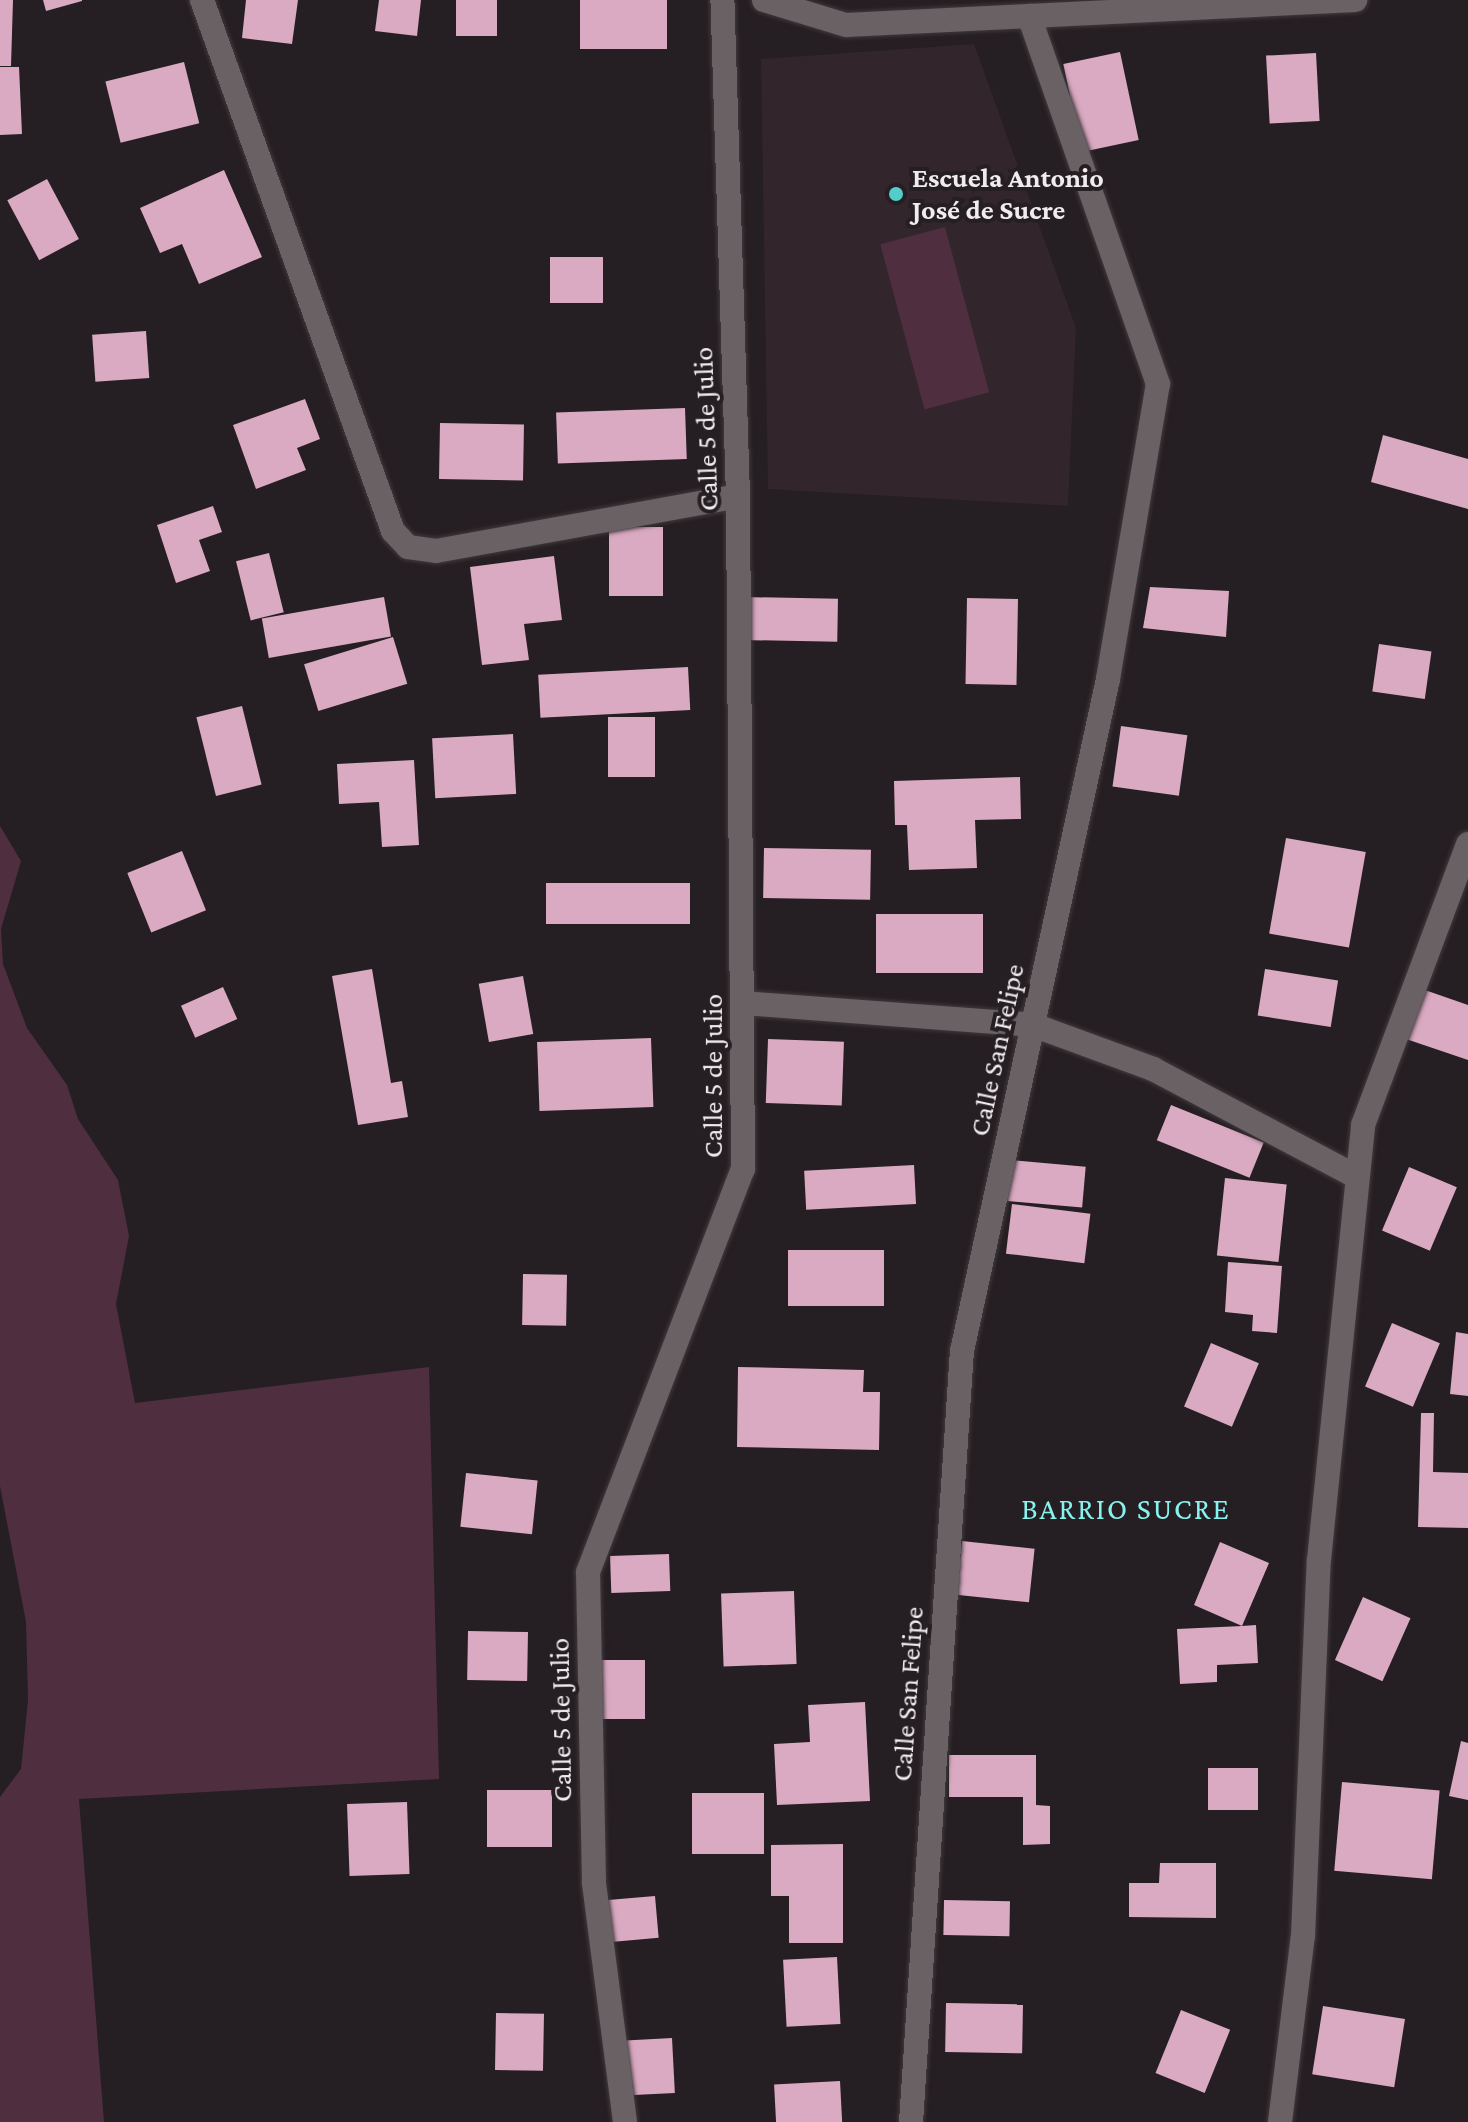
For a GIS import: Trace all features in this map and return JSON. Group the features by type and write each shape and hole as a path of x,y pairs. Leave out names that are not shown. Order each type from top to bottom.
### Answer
{"street":[{"path":"202,0 393,531 408,547 436,551 738,496"},
{"name":"Calle 5 de Julio","path":"625,2122 594,1883 588,1572 743,1169 738,496 722,0"},
{"path":"764,0 846,25 1355,0"},
{"name":"Calle San Felipe","path":"911,2122 962,1351 1108,679 1158,384 1029,16"},
{"path":"1280,2122 1303,1936 1319,1560 1363,1125 1468,844"},
{"path":"743,1003 1033,1025 1153,1069 1357,1177"}],"shaded area":[{"name":"Escuela Antonio José de Sucre","path":"974,44 1076,328 1068,506 768,489 761,59"},
{"path":"945,227 989,392 925,410 880,244"},
{"path":"0,826 21,861 1,929 3,964 27,1028 67,1085 78,1119 118,1180 129,1236 116,1304 135,1403 429,1367 439,1779 79,1799 104,2122 0,2122 0,1797 21,1769 28,1700 26,1622 0,1486"}],"building":[{"path":"0,0 13,0 11,66 0,66"},
{"path":"43,0 82,0 82,1 46,11"},
{"path":"246,0 298,0 292,44 242,38"},
{"path":"379,0 421,0 417,36 375,31"},
{"path":"456,0 497,0 497,36 456,36"},
{"path":"580,0 667,0 667,49 580,49"},
{"path":"1120,52 1139,140 1082,152 1063,64"},
{"path":"1316,53 1320,121 1270,124 1266,56"},
{"path":"184,62 199,123 121,143 105,82"},
{"path":"0,67 19,67 22,134 0,135"},
{"path":"224,170 262,257 199,284 182,244 160,253 140,208"},
{"path":"47,179 79,239 39,260 7,200"},
{"path":"550,257 603,257 603,303 550,303"},
{"path":"146,331 149,378 95,382 92,335"},
{"path":"305,399 320,439 297,448 306,470 256,489 233,425"},
{"path":"685,408 687,459 558,463 556,413"},
{"path":"440,423 524,424 523,480 439,479"},
{"path":"1383,435 1468,459 1468,509 1371,482"},
{"path":"213,506 222,532 199,540 210,571 176,583 157,525"},
{"path":"609,527 663,527 663,596 609,596"},
{"path":"269,553 284,612 251,620 236,561"},
{"path":"554,556 562,620 524,624 529,660 482,665 470,567"},
{"path":"1150,587 1229,591 1226,637 1143,628"},
{"path":"384,597 391,636 269,658 262,619"},
{"path":"742,597 838,599 837,642 741,640"},
{"path":"967,598 1018,599 1016,685 965,684"},
{"path":"393,637 407,684 318,711 304,664"},
{"path":"1379,644 1431,651 1425,699 1372,692"},
{"path":"688,667 690,710 540,718 538,675"},
{"path":"242,706 262,785 216,796 196,717"},
{"path":"608,717 655,717 655,777 608,777"},
{"path":"1121,726 1187,735 1179,796 1113,786"},
{"path":"513,734 516,794 435,798 432,738"},
{"path":"414,760 419,845 382,847 379,802 339,804 337,764"},
{"path":"1020,777 1021,819 975,820 977,868 909,870 907,825 895,825 894,781"},
{"path":"1286,838 1366,852 1349,948 1269,934"},
{"path":"764,848 871,850 870,900 763,898"},
{"path":"182,851 206,910 151,932 127,873"},
{"path":"546,883 690,883 690,924 546,924"},
{"path":"876,914 983,914 983,973 876,973"},
{"path":"372,969 391,1083 402,1081 408,1117 358,1125 332,976"},
{"path":"1265,969 1338,981 1331,1027 1258,1015"},
{"path":"523,976 533,1034 489,1042 479,984"},
{"path":"223,987 237,1019 195,1038 181,1006"},
{"path":"1422,989 1468,1005 1468,1060 1406,1039"},
{"path":"651,1038 653,1107 539,1111 537,1042"},
{"path":"768,1039 844,1042 842,1106 766,1103"},
{"path":"1171,1105 1264,1142 1249,1178 1157,1140"},
{"path":"1009,1160 1086,1167 1082,1208 1005,1201"},
{"path":"914,1165 916,1204 806,1210 804,1171"},
{"path":"1409,1167 1457,1187 1430,1251 1382,1231"},
{"path":"1225,1178 1287,1184 1279,1262 1217,1256"},
{"path":"1012,1204 1090,1214 1084,1263 1006,1254"},
{"path":"788,1250 884,1250 884,1306 788,1306"},
{"path":"1228,1262 1282,1266 1277,1333 1252,1331 1253,1315 1225,1312"},
{"path":"523,1274 567,1275 566,1326 522,1325"},
{"path":"1392,1323 1440,1343 1413,1407 1365,1387"},
{"path":"1456,1332 1468,1334 1468,1396 1450,1394"},
{"path":"1211,1343 1259,1363 1232,1427 1184,1407"},
{"path":"738,1367 864,1370 863,1392 880,1392 879,1450 737,1447"},
{"path":"1421,1413 1434,1413 1433,1472 1468,1473 1468,1528 1418,1527"},
{"path":"466,1473 538,1481 532,1534 460,1527"},
{"path":"962,1541 1035,1549 1029,1602 956,1595"},
{"path":"1220,1542 1269,1563 1242,1626 1194,1605"},
{"path":"669,1554 670,1591 611,1593 610,1556"},
{"path":"794,1591 797,1664 724,1667 721,1594"},
{"path":"1363,1597 1411,1618 1382,1681 1335,1660"},
{"path":"1256,1625 1258,1663 1217,1665 1217,1682 1180,1684 1177,1629"},
{"path":"468,1631 528,1632 527,1681 467,1680"},
{"path":"590,1660 645,1660 645,1719 590,1719"},
{"path":"865,1702 870,1801 777,1805 774,1744 810,1742 808,1705"},
{"path":"1461,1741 1468,1743 1468,1800 1449,1796"},
{"path":"949,1755 1036,1755 1036,1805 1050,1806 1050,1844 1023,1845 1023,1797 949,1797"},
{"path":"1208,1768 1258,1768 1258,1810 1208,1810"},
{"path":"1342,1782 1440,1791 1432,1879 1334,1871"},
{"path":"487,1790 552,1790 552,1847 487,1847"},
{"path":"692,1793 764,1793 764,1854 692,1854"},
{"path":"407,1802 410,1874 350,1876 347,1804"},
{"path":"843,1844 843,1943 789,1943 789,1896 771,1896 771,1845"},
{"path":"1160,1863 1216,1863 1216,1918 1129,1917 1129,1883 1159,1883"},
{"path":"655,1896 659,1938 606,1942 602,1901"},
{"path":"944,1900 1010,1901 1009,1936 943,1935"},
{"path":"837,1957 841,2024 787,2027 783,1960"},
{"path":"946,2003 1023,2004 1022,2053 945,2052"},
{"path":"1323,2006 1405,2019 1394,2087 1312,2074"},
{"path":"1181,2010 1230,2030 1205,2093 1156,2073"},
{"path":"496,2013 544,2014 543,2071 495,2070"},
{"path":"672,2038 675,2093 619,2096 616,2041"},
{"path":"840,2081 842,2122 776,2122 774,2084"}],"place":[{"name":"Escuela Antonio José de Sucre","path":"896,194"}],"district":[{"name":"BARRIO SUCRE","path":"1126,1509"}]}
